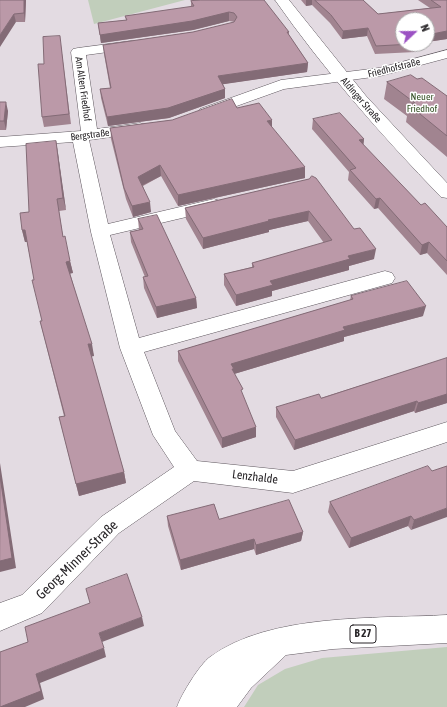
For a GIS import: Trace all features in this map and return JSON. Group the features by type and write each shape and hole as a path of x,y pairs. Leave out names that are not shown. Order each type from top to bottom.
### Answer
{"main road":[{"name":"Aldinger Straße","path":"282,0 341,77 408,154 447,192"},
{"name":"Am Alten Friedhof","path":"85,136 78,52 143,43"},
{"name":"Friedhofstraße","path":"341,77 380,72 447,54"},
{"path":"192,117 281,85 324,78 341,77"},
{"name":"Bergstraße","path":"0,142 85,136 157,126"},
{"path":"85,136 100,232 132,348 165,435 190,470"},
{"path":"100,232 232,201"},
{"path":"132,348 385,278"},
{"name":"Lenzhalde","path":"190,470 293,482 447,432"},
{"name":"Georg-Minner-Straße","path":"0,616 32,604 110,525 190,470"},
{"name":"B 27","path":"192,707 220,668 246,651 279,642 333,635 447,629"},
{"path":"218,707 240,677 279,642"}],"green space":[{"path":"88,0 185,0 94,24"},
{"path":"447,647 447,707 244,707 258,685 285,669 322,658"}],"building":[{"path":"0,0 24,0 24,13 14,14 0,35"},
{"path":"264,0 289,32 287,32 308,63 218,76 225,89 168,108 107,117 100,89 111,88 103,45 193,32 234,22 237,17 234,13 229,12 192,21 100,35 98,23 127,20 125,16 194,6 191,1"},
{"path":"315,0 363,0 378,14 395,12 395,45 376,46 368,28 343,31 331,15"},
{"path":"431,0 447,0 447,31 435,33 435,12 396,12 441,7"},
{"path":"60,36 69,114 42,117 38,64 44,64 43,37"},
{"path":"411,75 417,79 422,78 447,96 447,136 409,105 415,103 387,82"},
{"path":"232,99 237,108 259,103 272,120 267,121 305,167 178,195 160,165 138,177 150,202 132,206 124,188 110,128 172,120"},
{"path":"0,102 6,102 4,121 0,121"},
{"path":"340,113 364,139 359,140 421,205 425,203 447,227 447,261 429,242 422,245 380,198 376,199 350,170 356,168 313,119"},
{"path":"56,141 63,198 57,199 63,237 65,236 70,261 66,262 92,344 88,344 124,472 76,484 59,417 65,416 40,321 42,321 32,280 34,280 25,230 22,230 20,213 29,212 26,144"},
{"path":"312,176 316,178 354,229 360,228 376,249 348,256 350,259 270,281 273,285 236,295 224,274 254,267 252,263 332,240 309,211 268,220 269,221 203,238 185,208 309,179"},
{"path":"157,215 196,298 156,307 143,277 148,276 130,232 143,229 138,219"},
{"path":"407,281 426,306 343,327 345,330 231,364 234,369 232,369 243,389 241,390 256,427 222,438 178,351 353,299 351,296"},
{"path":"447,358 447,394 418,403 417,401 295,440 276,407 319,394 321,398"},
{"path":"428,466 432,471 447,466 447,508 414,520 411,516 351,538 330,502"},
{"path":"0,476 12,558 0,561"},
{"path":"289,500 303,532 256,545 254,539 180,560 167,516 214,504 219,519"},
{"path":"127,574 142,617 99,633 104,648 36,674 41,691 0,707 0,652 28,642 25,627 90,603 86,589"}],"park label":[{"name":"Neuer Friedhof","path":"422,102"}]}
